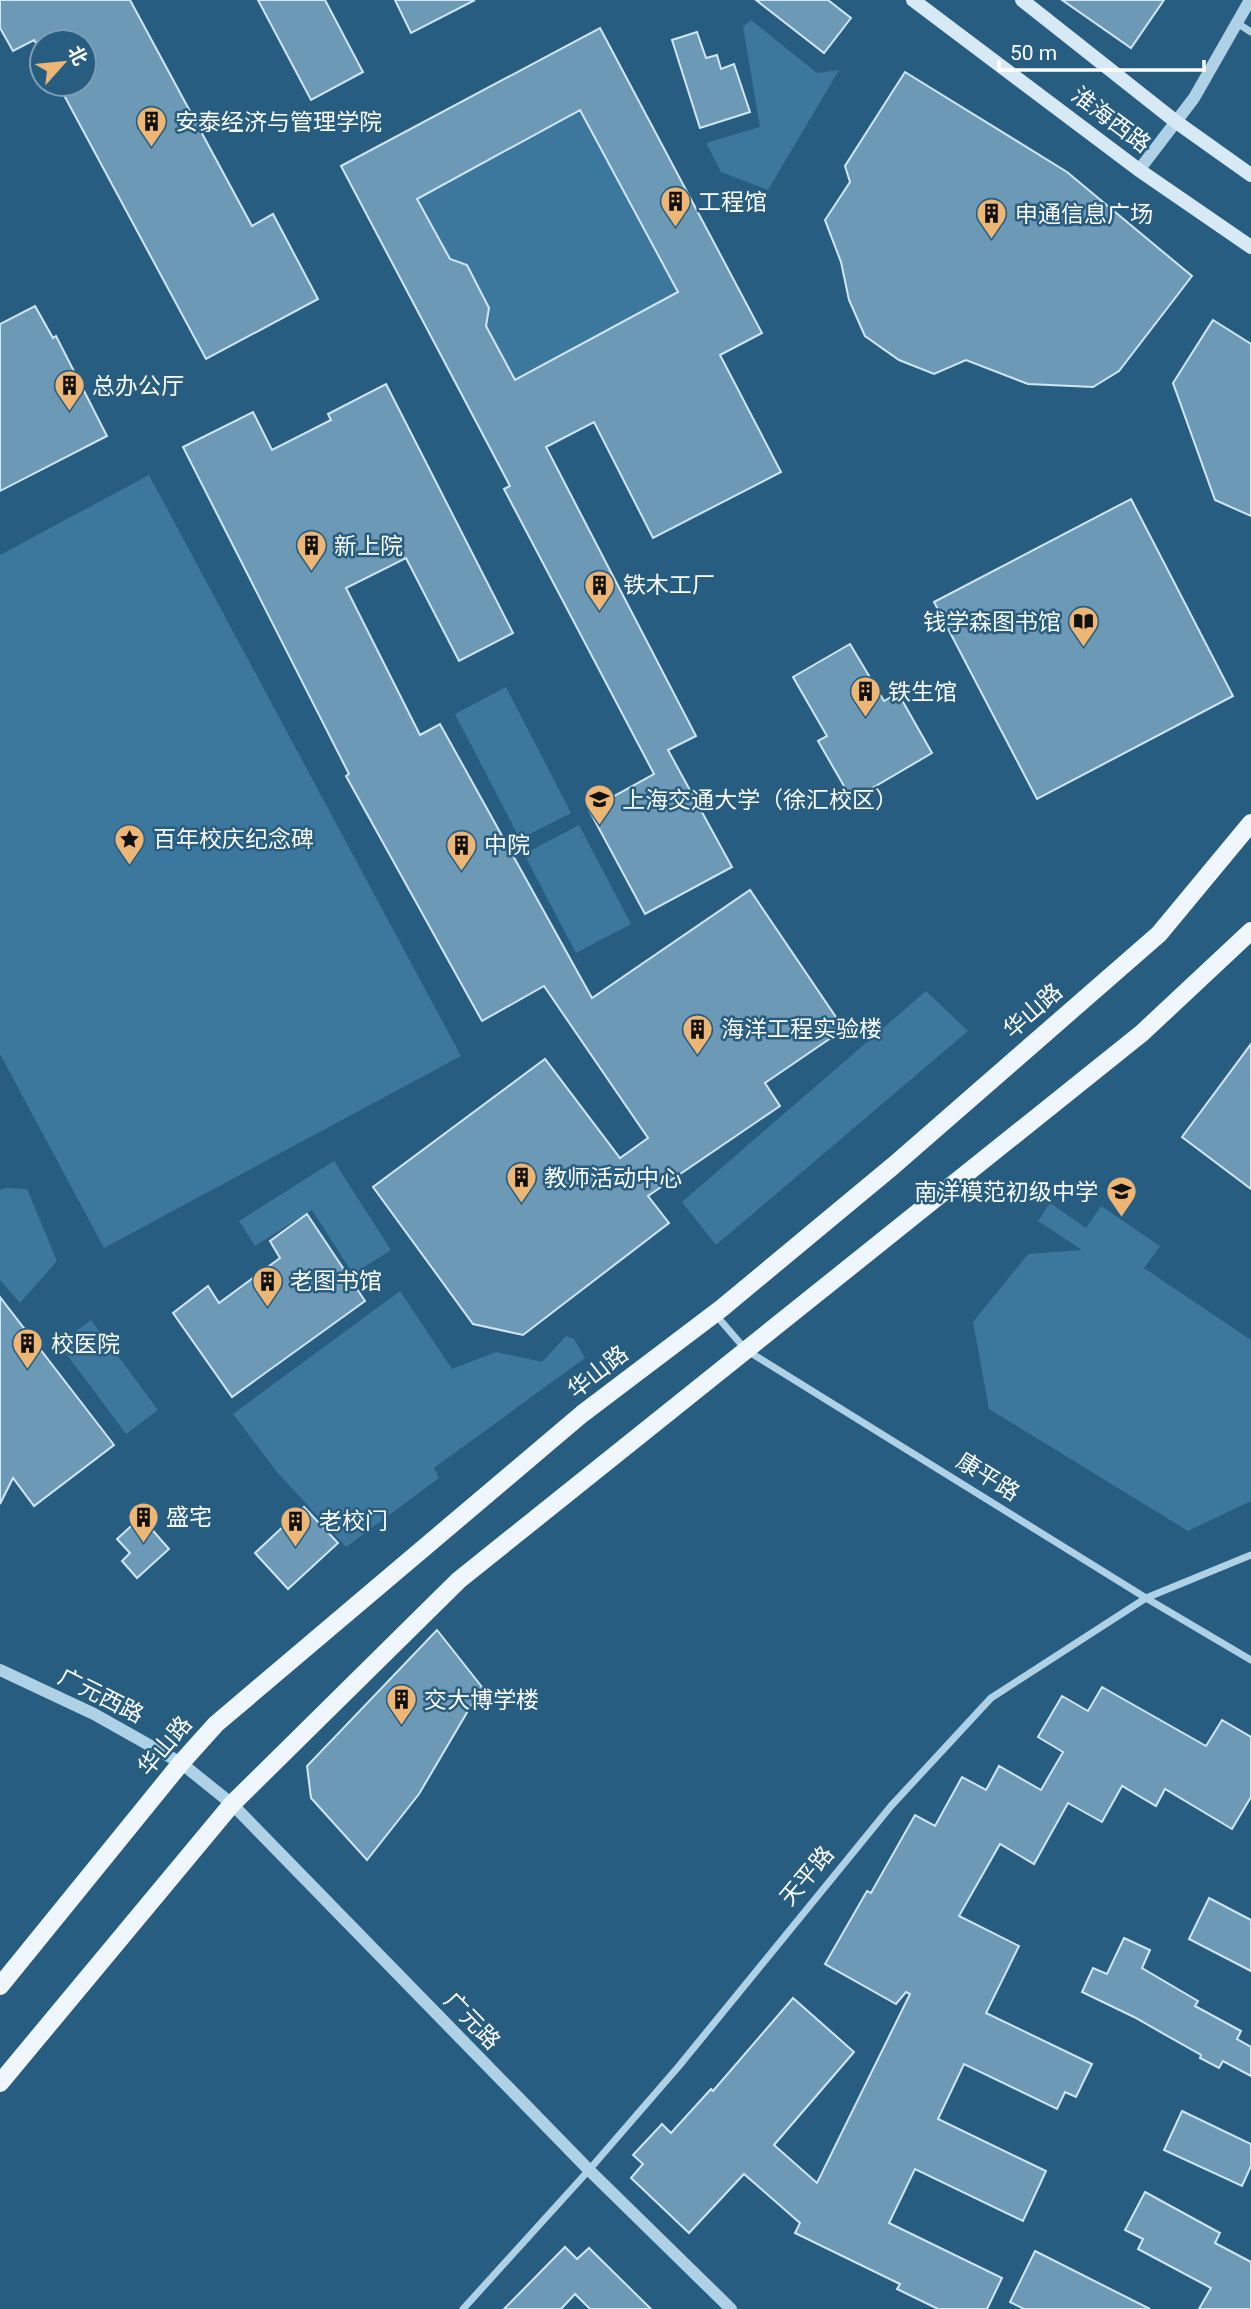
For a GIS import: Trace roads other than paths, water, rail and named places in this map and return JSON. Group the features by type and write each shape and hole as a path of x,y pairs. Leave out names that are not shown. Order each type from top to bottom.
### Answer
{"main road":[{"name":"淮海西路","path":"913,0 1139,170 1251,247"},
{"name":"淮海西路","path":"1022,0 1175,121 1251,175"},
{"name":"华山路","path":"0,1986 181,1763 216,1724 562,1432 714,1314 893,1166 1159,934 1251,823"},
{"path":"0,2083 232,1804 459,1580 1142,1033 1251,931"}],"street":[{"path":"1139,170 1194,98 1250,0"},
{"path":"1237,23 1251,32"},
{"name":"康平路","path":"714,1314 746,1350 1251,1660"},
{"name":"天平路","path":"463,2309 679,2066 891,1805 991,1698 1146,1598 1251,1555"},
{"name":"广元西路","path":"0,1670 94,1714 181,1763"},
{"name":"广元路","path":"181,1763 232,1804 589,2170 731,2309"}],"place":[{"name":"安泰经济与管理学院","path":"152,149"},
{"name":"工程馆","path":"675,229"},
{"name":"申通信息广场","path":"992,241"},
{"name":"总办公厅","path":"69,413"},
{"name":"新上院","path":"311,573"},
{"name":"铁木工厂","path":"600,612"},
{"name":"钱学森图书馆","path":"1084,649"},
{"name":"铁生馆","path":"865,719"},
{"name":"上海交通大学（徐汇校区）","path":"599,827"},
{"name":"百年校庆纪念碑","path":"130,866"},
{"name":"中院","path":"461,872"},
{"name":"海洋工程实验楼","path":"698,1056"},
{"name":"教师活动中心","path":"521,1205"},
{"name":"南洋模范初级中学","path":"1121,1219"},
{"name":"老图书馆","path":"267,1308"},
{"name":"校医院","path":"28,1371"},
{"name":"盛宅","path":"143,1544"},
{"name":"老校门","path":"296,1548"},
{"name":"交大博学楼","path":"401,1727"}]}
